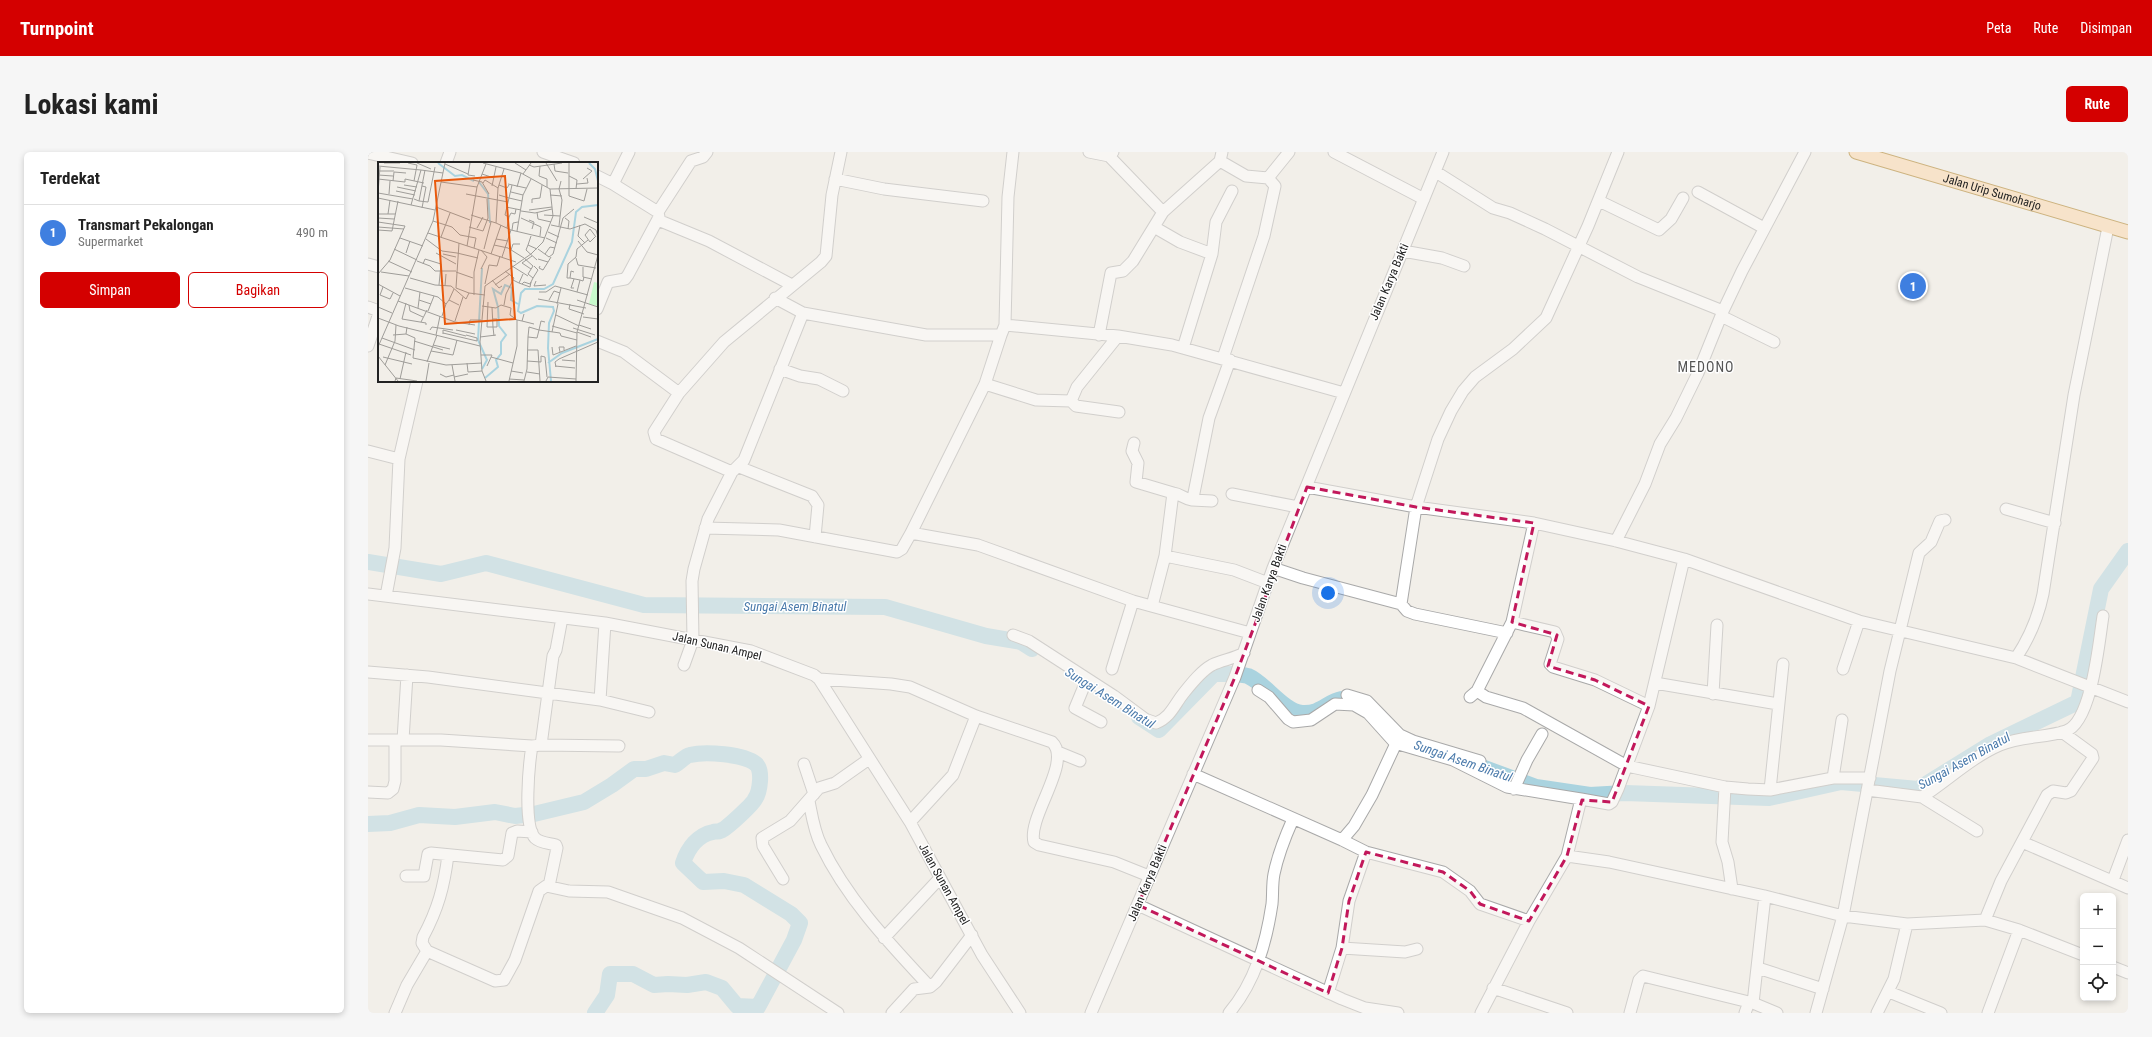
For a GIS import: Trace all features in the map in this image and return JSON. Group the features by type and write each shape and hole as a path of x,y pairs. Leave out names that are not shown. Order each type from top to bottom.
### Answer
{"main road":[{"name":"Jalan Urip Sumoharjo","path":"1856,152 2128,232"}],"street":[{"path":"446,162 450,152"},
{"path":"543,152 571,162"},
{"path":"613,184 629,152"},
{"path":"598,307 608,282 625,279 628,275 658,216 691,161 700,158 708,152"},
{"path":"815,537 818,505 812,496 656,439 654,432 679,393 724,342 821,262 826,256 835,179 841,152"},
{"path":"705,528 762,528 897,552 902,549 985,384 1003,330 1008,197 1013,152"},
{"path":"1089,152 1111,154 1163,212"},
{"path":"1268,178 1289,152"},
{"path":"1334,152 1424,199"},
{"name":"Jalan Karya Bakti","path":"1091,1013 1244,653 1268,583 1298,507 1443,152"},
{"path":"1401,604 1416,508 1438,439 1463,391 1475,377 1513,349 1546,318 1599,200 1618,152"},
{"path":"1616,541 1644,484 1660,444 1676,418 1698,373 1722,314 1764,228 1805,152"},
{"path":"368,153 408,162"},
{"path":"1099,335 1111,273 1123,271 1133,261 1163,212 1221,156 1246,176 1268,178 1275,186 1264,236 1209,418 1192,500"},
{"path":"1436,172 1486,204 1545,229 1578,248 1638,277 1722,314 1774,342"},
{"path":"598,176 613,184 658,216 792,285"},
{"path":"835,179 884,189 983,201"},
{"path":"1183,348 1212,254 1216,222 1232,191"},
{"path":"1698,192 1764,228"},
{"path":"1599,200 1659,230 1671,220 1683,198"},
{"path":"1154,227 1180,242 1212,254"},
{"path":"2016,658 2030,637 2039,612 2055,523 2074,395 2108,227"},
{"path":"1403,251 1442,258 1464,266"},
{"path":"368,264 378,267"},
{"path":"776,298 803,313 926,335 1003,330 1118,336 1183,348 1344,393"},
{"path":"368,307 378,312"},
{"path":"684,665 692,640 692,581 710,513 735,469 744,460 803,313"},
{"path":"368,346 378,315"},
{"path":"1071,401 1078,387 1118,336"},
{"path":"598,341 624,352 679,393"},
{"path":"780,369 800,376 820,379 843,391"},
{"path":"386,596 393,559 400,459 417,382"},
{"path":"985,384 1036,400 1071,401 1076,406 1119,412"},
{"path":"1134,443 1132,451 1138,464 1136,482 1180,494 1184,498 1192,500 1212,501"},
{"path":"368,451 400,459"},
{"path":"1307,487 1416,508 1534,524 1616,541 1684,559 1859,622 2016,658 2128,702"},
{"path":"1152,606 1165,556 1173,493"},
{"path":"1232,494 1298,507"},
{"path":"2006,509 2055,523"},
{"path":"1816,1013 1843,916 1899,631 1919,553 1931,542 1940,521 1945,520"},
{"path":"1534,524 1512,622 1474,694 1523,708 1627,766 1725,792 1770,790 1832,778 1868,783 1922,798 1977,831"},
{"path":"911,533 978,545 1133,602 1250,633"},
{"path":"1165,556 1234,570 1268,583"},
{"path":"1347,695 1365,705 1398,739 1453,760 1495,782 1581,800 1604,803 1612,802 1649,706 1684,559"},
{"path":"1274,568 1303,578 1401,604 1407,610 1415,614 1507,633"},
{"name":"Jalan Sunan Ampel","path":"368,594 605,623 751,651 806,670 819,679 910,822 982,954 1020,1013"},
{"path":"1112,669 1133,602"},
{"path":"1922,798 1989,750 2013,740 2062,732 2074,726 2080,720 2089,687 2103,616"},
{"path":"549,886 557,848 556,845 539,841 531,827 528,808 528,788 547,695 553,656 556,650 562,618"},
{"path":"1512,622 1556,632 1558,638 1550,664 1554,667 1595,680 1649,706"},
{"path":"1843,669 1859,622"},
{"path":"600,700 605,623"},
{"path":"1713,694 1717,625"},
{"path":"1013,635 1029,641 1145,719 1156,723 1166,717 1183,694 1210,666 1233,659 1244,653"},
{"path":"1770,790 1783,664"},
{"path":"368,672 407,675 547,695 600,700 649,712"},
{"path":"368,792 388,793 393,789 407,675"},
{"path":"819,679 891,684 910,687 976,716 1047,739 1057,746 1058,752 1052,777 1034,830 1034,842 1039,845 1126,866 1150,876"},
{"path":"1087,680 1080,693 1075,708 1101,722"},
{"path":"1655,683 1778,704"},
{"path":"1258,690 1270,697 1288,719 1293,722 1311,720 1335,704 1365,705"},
{"path":"910,822 953,775 976,716"},
{"path":"1832,778 1842,720"},
{"path":"1985,920 2001,881 2047,795 2052,791 2069,793 2093,758 2092,754 2062,732"},
{"path":"1515,787 1521,770 1542,734"},
{"path":"1398,739 1413,741 1480,761"},
{"path":"1342,840 1354,826 1372,795 1398,739"},
{"path":"368,740 441,740 537,746 620,746"},
{"path":"1058,752 1080,761"},
{"path":"784,879 763,846 762,838 790,821 812,798 819,788 835,783 870,759"},
{"path":"804,764 821,844 840,878 884,938 930,987"},
{"path":"1193,774 1366,852 1443,872 1470,891 1480,904 1528,921"},
{"path":"1725,792 1722,842 1728,862 1732,889"},
{"path":"1481,1013 1528,921 1567,856 1581,800"},
{"path":"1229,1013 1247,988 1259,962 1271,905 1274,874 1280,849 1293,819"},
{"path":"406,876 424,876 428,854 503,860 508,856 512,833 531,827"},
{"path":"2113,880 2128,840"},
{"path":"2022,842 2113,880 2128,888"},
{"path":"1328,993 1342,948 1349,901 1366,852"},
{"path":"448,855 445,882 440,903 423,937 422,943 427,951 495,981 504,980 515,960 539,891 544,886 549,886 569,891 608,892 682,918 739,948 838,1013"},
{"path":"1567,856 1609,862 1765,896 1843,916 1907,924 1985,920 2019,930 2080,954"},
{"path":"884,938 940,878"},
{"path":"1745,1013 1751,1002 1758,968 1765,896"},
{"path":"1138,905 1328,993 1365,1008 1398,1013"},
{"path":"1877,1013 1888,992 1900,961 1907,924"},
{"path":"1988,1013 2019,930"},
{"path":"892,1013 914,989 930,987 945,971 972,935"},
{"path":"1342,948 1405,952 1417,949"},
{"path":"395,1013 407,985 427,951"},
{"path":"1758,968 1823,989"},
{"path":"2116,968 2128,973"},
{"path":"1630,1013 1638,980 1643,976 1751,1002 1777,1013"},
{"path":"1493,988 1567,1013"},
{"path":"1888,992 1942,1013"}],"highlighted area":[{"path":"1307,487 1416,507 1534,523 1512,622 1557,635 1548,666 1595,680 1649,706 1612,802 1582,800 1567,856 1529,921 1480,904 1470,891 1443,872 1366,852 1349,901 1342,948 1328,993 1138,905 1235,677 1298,507"}],"waterway":[{"name":"Sungai Asem Binatul","path":"1460,759 1536,787 1590,795 1625,793 1769,798 1841,782 1918,789 1989,745 2078,702 2101,589 2128,551"},
{"name":"Sungai Asem Binatul","path":"368,562 441,574 486,563 644,605 885,607 986,636 1021,642 1032,649"},
{"name":"Sungai Asem Binatul","path":"1139,717 1159,730 1214,674 1236,674 1248,676 1261,684 1288,707 1302,713 1311,713 1336,701 1344,699 1352,699 1363,703"},
{"path":"368,824 390,823 419,815 455,817 495,812 515,816 534,814 584,802 612,785 634,769 646,769 664,763 675,765 684,758 697,754 724,754 743,758 756,764 760,771 760,781 757,796 753,802 740,816 725,828 698,839 691,847 683,863 703,882 724,881 744,885 791,914 800,923 794,940 758,1007 737,1006 722,988 706,982 687,985 654,985 633,974 610,974 607,995 595,1013"}],"place":[{"name":"Transmart Pekalongan","path":"1913,286"}],"district":[{"name":"MEDONO","path":"1706,367"}]}
